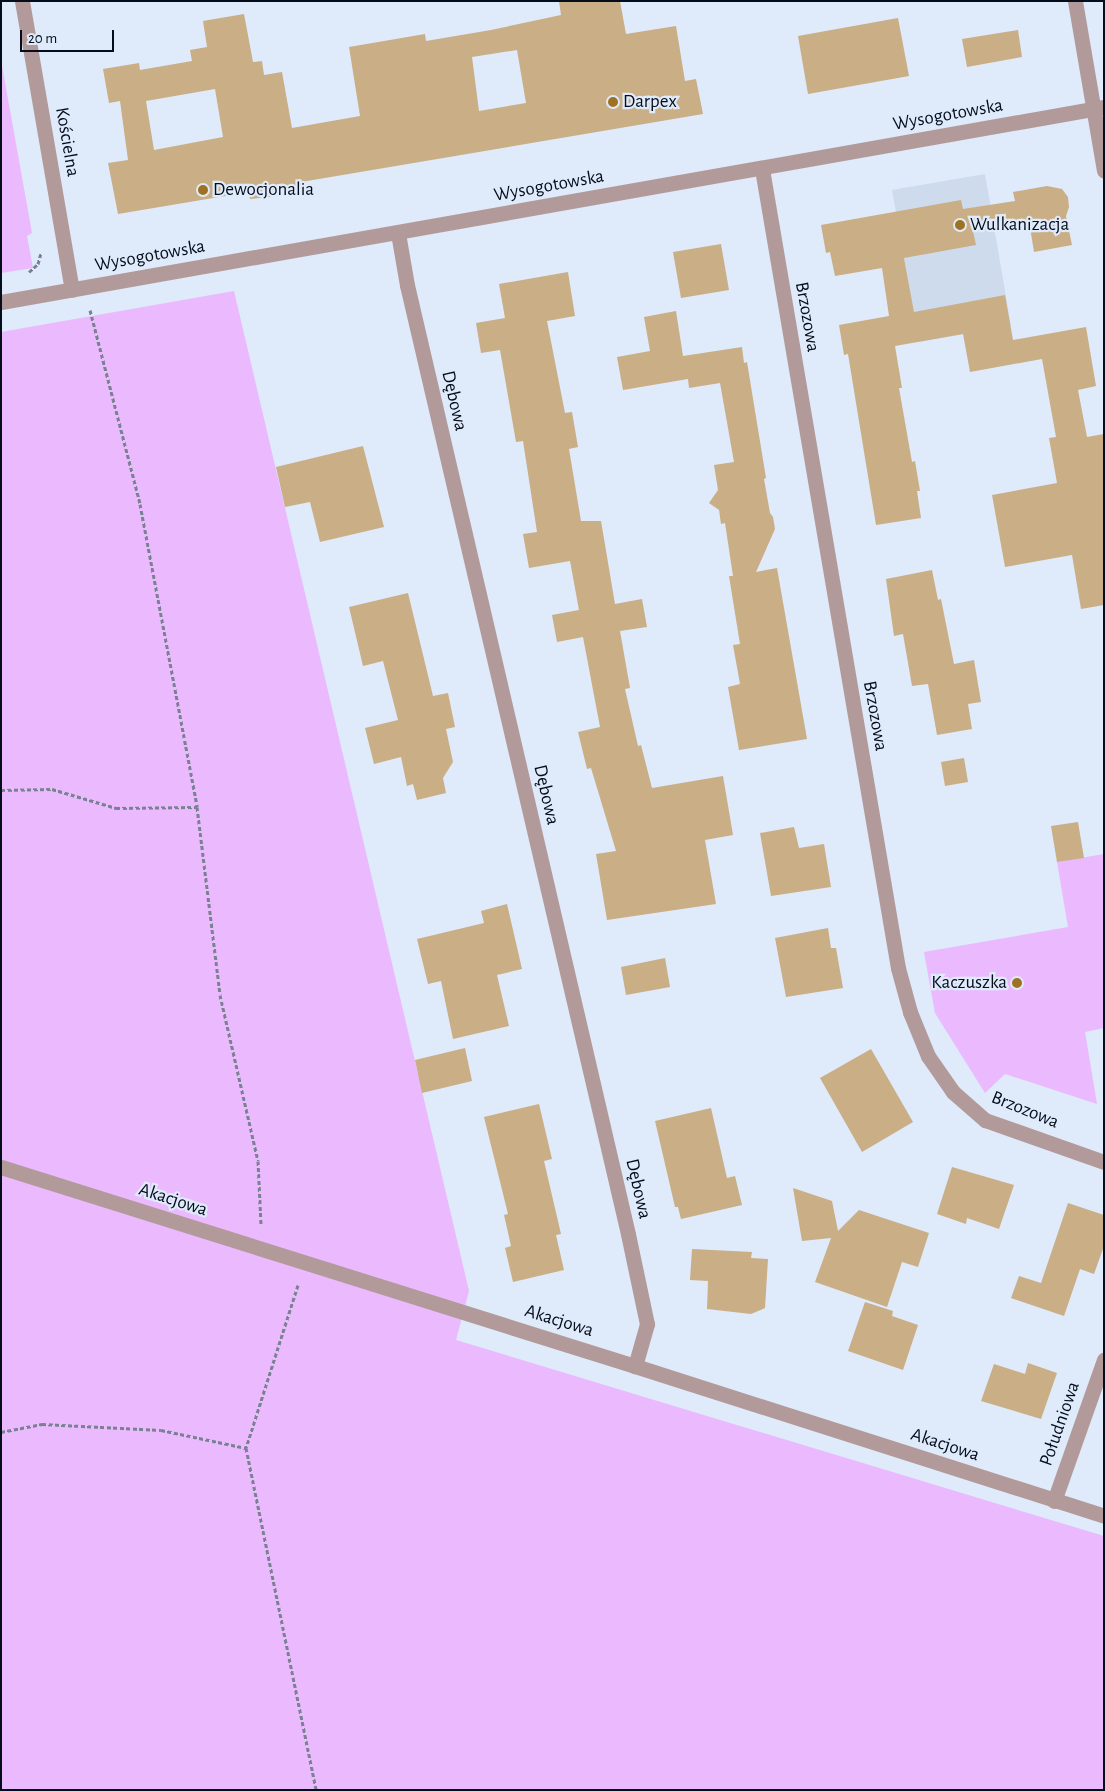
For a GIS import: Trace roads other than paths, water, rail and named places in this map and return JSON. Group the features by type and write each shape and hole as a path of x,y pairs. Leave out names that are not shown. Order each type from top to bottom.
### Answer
{"street":[{"name":"Kościelna","path":"22,1 72,290"},
{"path":"1075,1 1099,108 1104,171"},
{"name":"Wysogotowska","path":"1,302 1099,108"},
{"name":"Brzozowa","path":"762,169 898,968 910,1012 928,1056 953,1092 985,1120 1104,1162"},
{"name":"Dębowa","path":"398,233 407,285 628,1234 646,1324 635,1366"},
{"name":"Akacjowa","path":"1,1167 635,1366 1104,1516"},
{"name":"Południowa","path":"1054,1501 1104,1360"}],"place":[{"name":"Darpex","path":"613,102"},
{"name":"Dewocjonalia","path":"203,190"},
{"name":"Wulkanizacja","path":"960,225"},
{"name":"Kaczuszka","path":"1017,983"}]}
